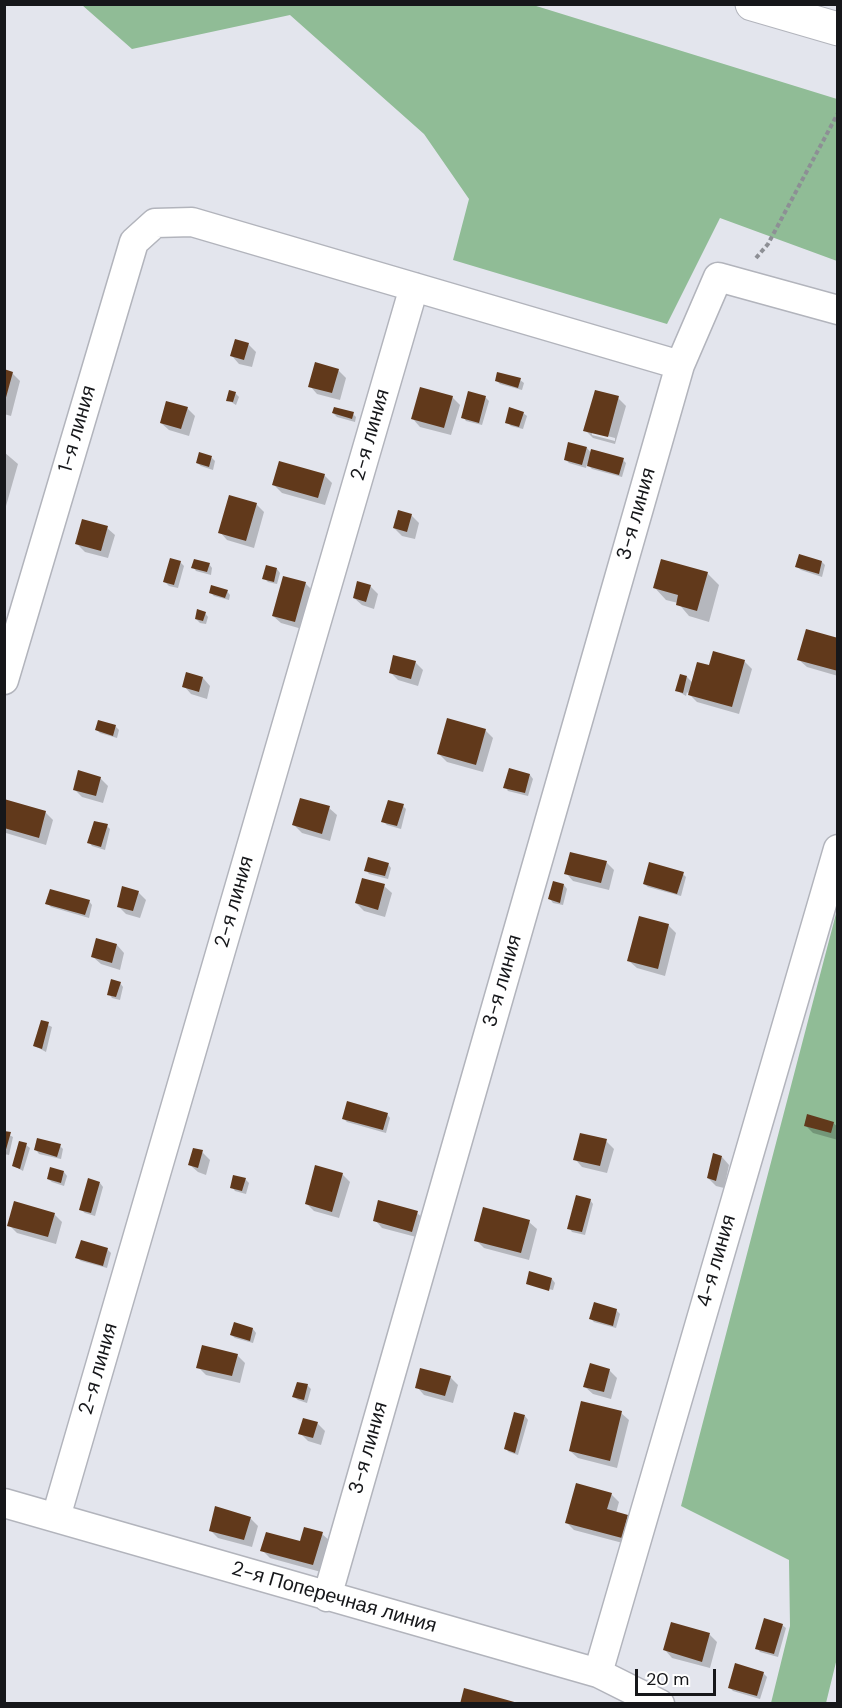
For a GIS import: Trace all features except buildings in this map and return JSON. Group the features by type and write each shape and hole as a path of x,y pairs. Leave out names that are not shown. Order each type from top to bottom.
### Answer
{"main road":[{"path":"752,4 837,29"}],"street":[{"name":"1-я линия","path":"4,680 134,242 155,223 192,222 680,365"},
{"name":"3-я линия","path":"327,1597 680,365 718,277 735,282"},
{"path":"735,282 837,310"},
{"name":"2-я линия","path":"56,1516 414,287"},
{"name":"4-я линия","path":"598,1673 837,849"},
{"name":"2-я Поперечная линия","path":"4,1503 56,1516 327,1597 598,1673 660,1704"}],"path":[{"path":"735,282 768,244 837,113"}],"green space":[{"path":"82,5 533,5 837,99 837,261 720,218 667,324 453,260 469,199 424,134 290,15 132,49"},
{"path":"837,910 838,1654 826,1703 771,1703 790,1626 789,1560 681,1506"}]}
